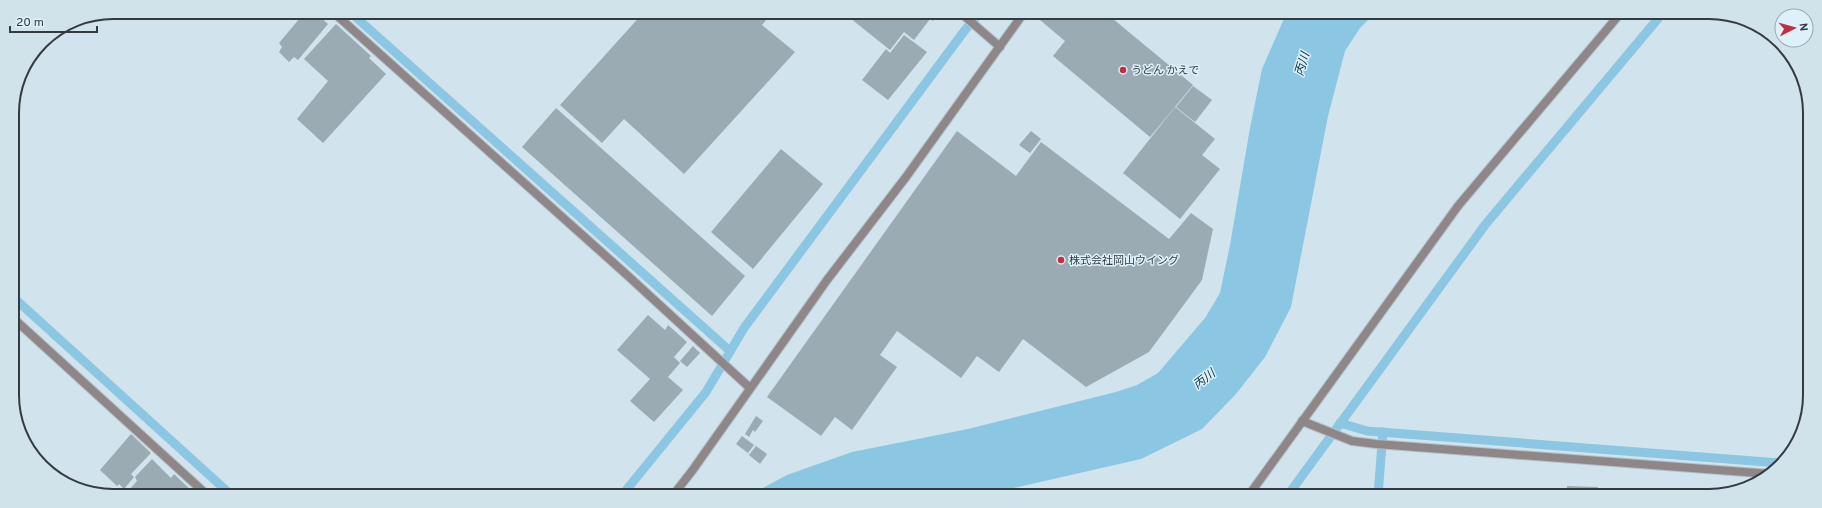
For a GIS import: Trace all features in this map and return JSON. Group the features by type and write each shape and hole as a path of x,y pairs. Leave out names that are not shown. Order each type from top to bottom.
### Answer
{"street":[{"path":"341,19 627,275 750,388"},
{"path":"968,19 1000,47"},
{"path":"678,489 827,280 906,177 1020,19"},
{"path":"1253,489 1458,206 1616,19"},
{"path":"19,323 201,489"},
{"path":"1302,421 1352,441 1376,444 1761,473"}],"water":[{"name":"丙川","path":"1284,19 1369,19 1360,28 1345,51 1328,116 1291,307 1265,357 1236,394 1202,429 1141,459 1009,489 761,489 787,475 852,452 968,429 1116,392 1137,385 1158,373 1205,318 1220,293 1262,69"}],"building":[{"path":"299,19 323,19 328,24 298,60 294,57 289,62 279,52 282,47 279,43"},
{"path":"638,19 767,19 762,25 795,52 684,174 624,119 602,143 560,105"},
{"path":"851,19 930,19 914,40 904,32 890,50"},
{"name":"うどん かえで","path":"1113,19 1193,85 1150,137 1053,56 1065,41 1040,20"},
{"path":"336,24 371,56 369,58 386,74 323,143 297,119 328,81 304,59"},
{"path":"904,35 927,52 888,100 862,80 886,49 890,53"},
{"path":"1193,86 1212,100 1195,122 1176,107"},
{"path":"1175,107 1215,139 1202,155 1220,169 1180,219 1123,173"},
{"path":"556,108 745,276 712,316 522,147"},
{"name":"株式会社岡山ウイング","path":"957,131 1016,176 1041,142 1169,239 1191,213 1213,229 1202,280 1149,352 1086,387 1023,339 999,372 977,356 961,378 897,331 880,355 897,367 852,430 835,417 821,436 767,397"},
{"path":"1031,131 1041,139 1030,153 1019,145"},
{"path":"781,149 823,184 753,269 711,232"},
{"path":"648,315 665,330 668,325 687,342 674,357 680,363 668,377 683,390 654,422 630,401 650,379 617,350"},
{"path":"693,346 700,353 687,367 680,361"},
{"path":"756,416 763,421 755,432 753,430 749,437 745,434"},
{"path":"131,434 151,453 131,474 134,477 124,489 119,484 117,486 100,470"},
{"path":"742,436 754,445 748,453 736,444"},
{"path":"756,446 767,454 760,464 749,455"},
{"path":"152,459 171,478 174,474 190,489 130,489 137,481 135,477"},
{"path":"1567,486 1598,487 1598,489 1567,489"}],"waterway":[{"path":"358,19 730,351"},
{"path":"627,489 706,392 744,328 975,19"},
{"path":"1292,489 1485,225 1658,19"},
{"path":"19,302 225,489"},
{"path":"1340,423 1367,431 1774,463"},
{"path":"1378,489 1383,432"}],"place":[{"name":"うどん かえで","path":"1123,70"},
{"name":"株式会社岡山ウイング","path":"1061,260"}]}
